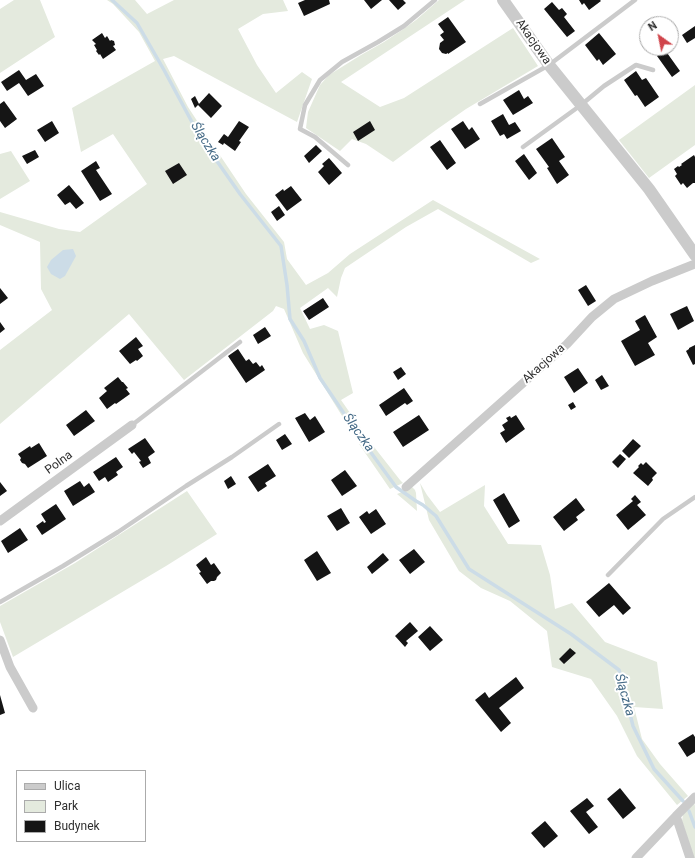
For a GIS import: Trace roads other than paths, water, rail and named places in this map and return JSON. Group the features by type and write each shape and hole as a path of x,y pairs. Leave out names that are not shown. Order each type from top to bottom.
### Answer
{"street":[{"name":"Akacjowa","path":"503,0 549,66 649,188 695,255"},
{"name":"Akacjowa","path":"406,487 567,344 592,317 614,298 695,264"},
{"name":"Polna","path":"0,521 132,425"},
{"path":"0,640 10,667 33,708"},
{"path":"636,858 695,797"},
{"path":"676,816 690,858"}],"lane":[{"path":"348,165 315,137 300,129 305,105 320,80 342,62 404,26 435,0"},
{"path":"480,104 549,66 635,0"},
{"path":"523,147 581,105 604,86 636,65 653,70"},
{"path":"132,425 240,342"},
{"path":"0,602 118,532 232,457 279,424"},
{"path":"608,575 664,519 695,497"}],"waterway":[{"name":"Ślączka","path":"112,0 137,23 200,137 240,194 281,246 290,319 304,341 320,378 364,443 396,487 423,505 436,516 469,569 571,634 619,670 633,726 654,769 683,801"},
{"name":"Ślączka","path":"689,811 695,827"}]}
